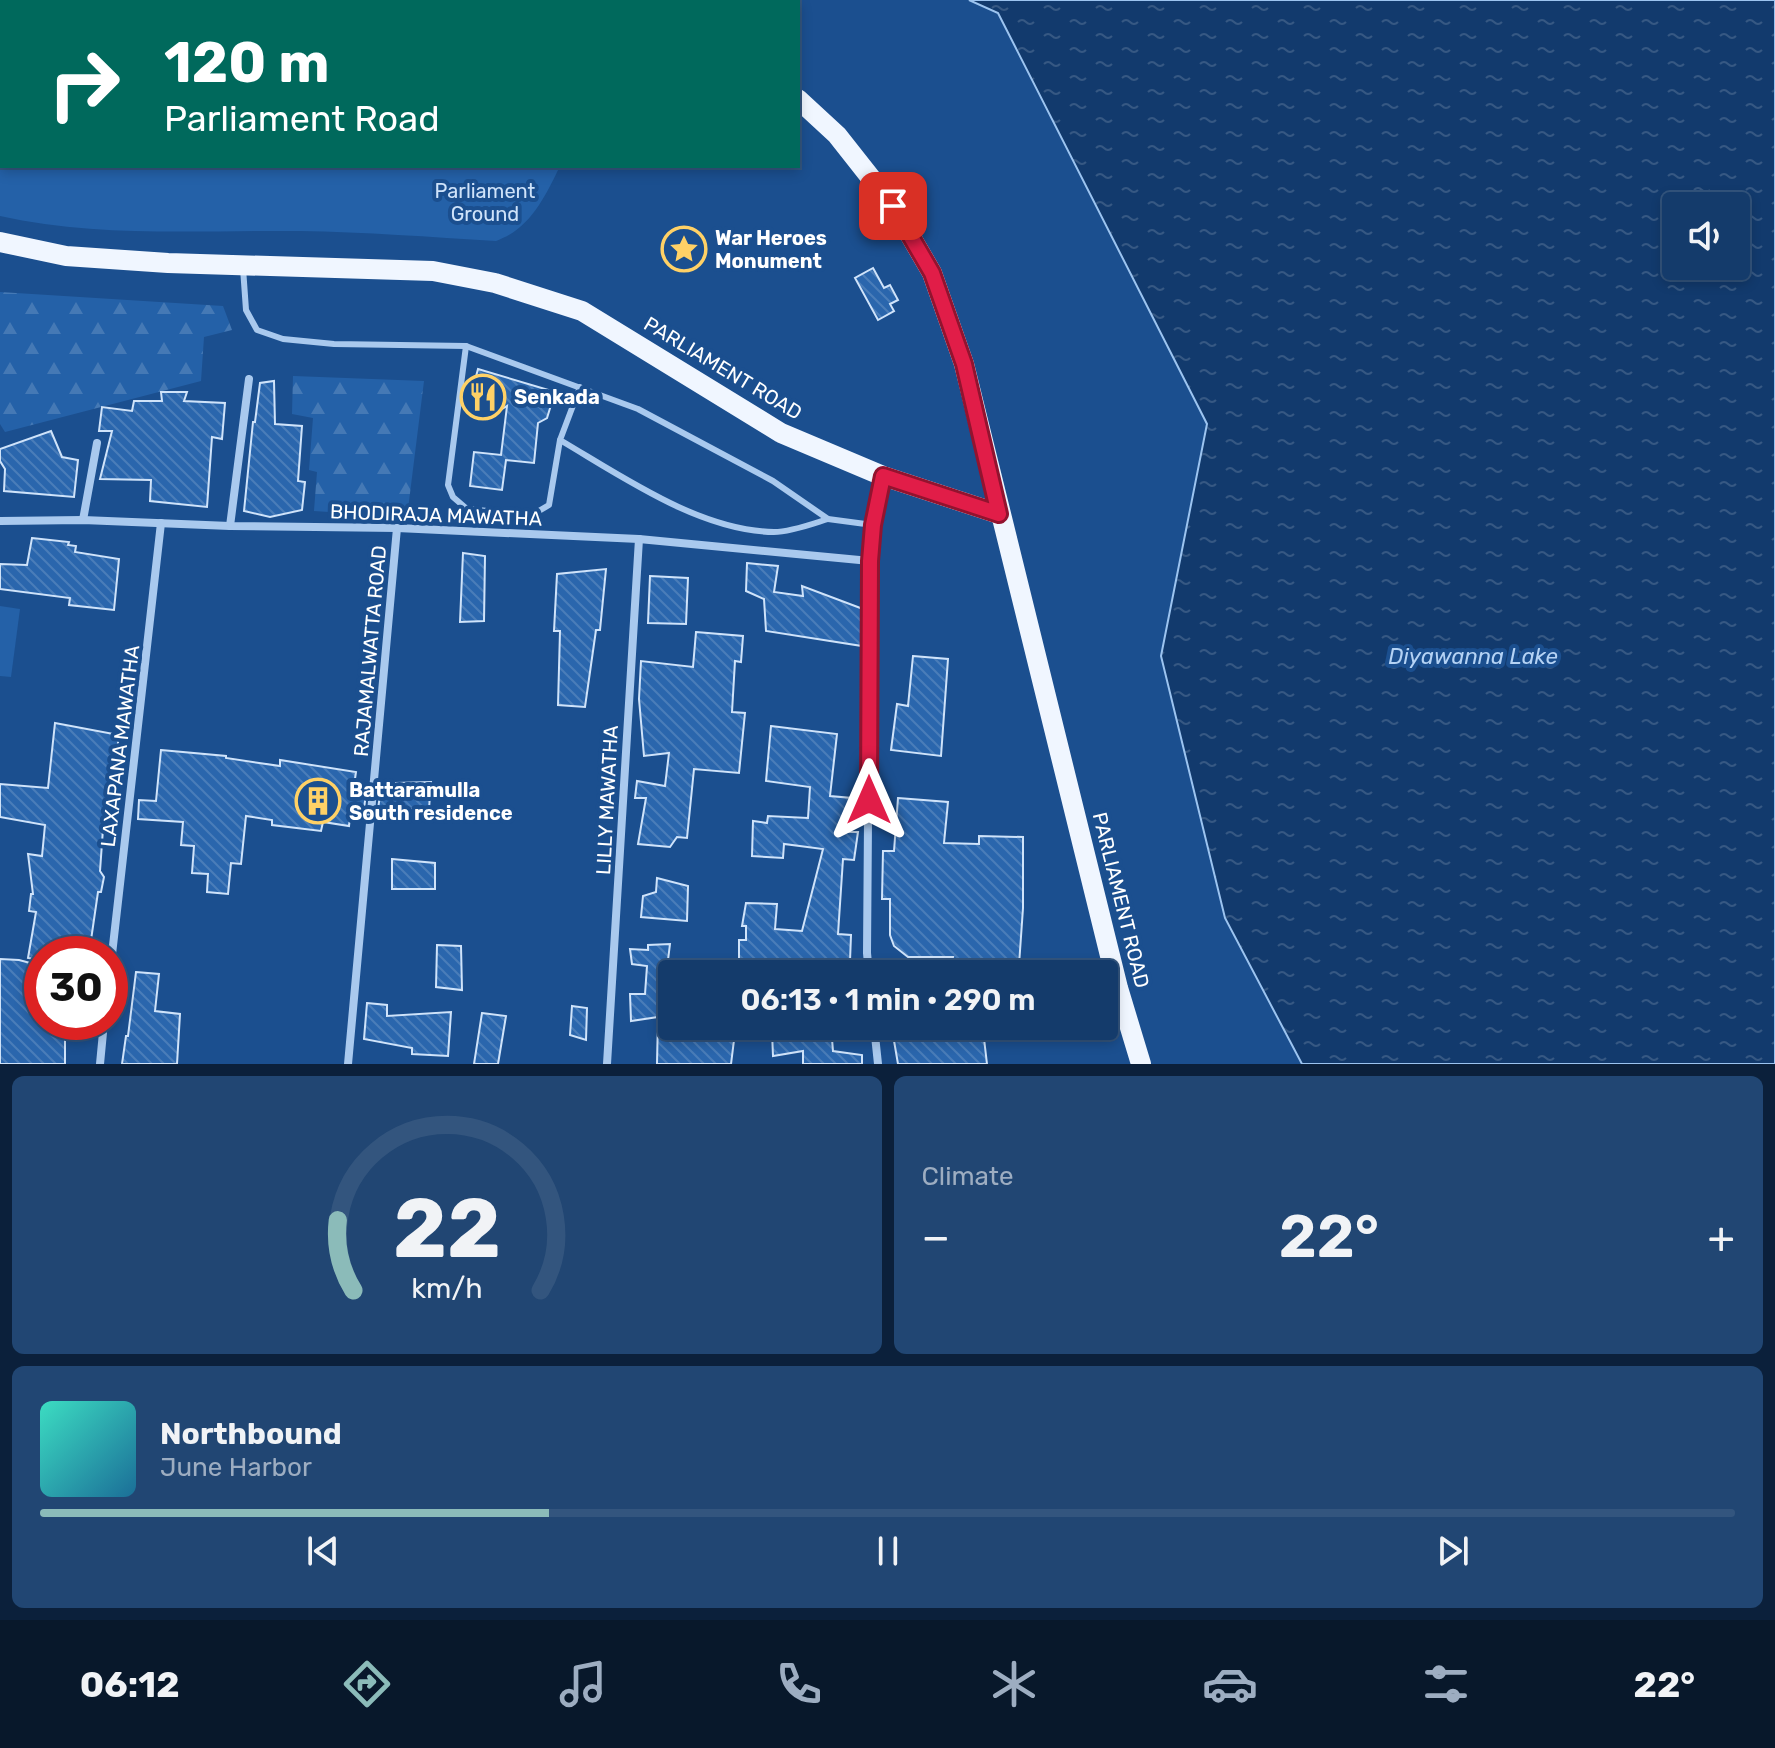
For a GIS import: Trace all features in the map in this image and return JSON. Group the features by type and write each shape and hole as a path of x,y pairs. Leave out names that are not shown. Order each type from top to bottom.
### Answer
{"main road":[{"path":"800,101 837,135 893,206 932,273 964,364 999,514"},
{"name":"PARLIAMENT ROAD","path":"0,242 66,256 168,263 433,271 495,283 582,311 781,433 883,476 999,514 1118,988 1141,1064"}],"street":[{"path":"230,526 249,379"},
{"path":"83,520 97,443"},
{"path":"868,960 870,561 873,525 883,476"},
{"name":"BHODIRAJA MAWATHA","path":"0,521 83,520 397,528 639,539 870,561"},
{"name":"LAXAPANA MAWATHA","path":"114,936 161,523"},
{"name":"RAJAMALWATTA ROAD","path":"348,1064 397,528"},
{"name":"LILLY MAWATHA","path":"607,1064 639,539"},
{"path":"100,1064 102,1040"},
{"path":"875,1040 878,1064"}],"lane":[{"path":"243,264 246,310 257,330 283,339 334,344 466,346 638,409 773,481 828,519"},
{"path":"466,346 448,485 453,497 467,509 532,515 549,505 560,440 580,387"},
{"path":"560,440 651,493 732,528 777,532 828,519 873,525"}],"green space":[{"name":"Parliament Ground","path":"0,168 559,168 535,211 518,229 496,241 324,232 112,230 0,216"},
{"path":"0,292 223,306 232,330 204,337 201,381 5,432 0,424"},
{"path":"293,376 424,381 407,517 314,511 317,472 309,470 313,418 292,414"},
{"path":"0,606 20,609 11,677 0,676"}],"water":[{"name":"Diyawanna Lake","path":"969,0 1775,0 1775,1064 1302,1064 1225,918 1161,656 1207,424 998,13"}],"building":[{"path":"873,268 884,288 890,285 898,300 890,304 894,311 878,320 855,278"},
{"path":"478,369 555,392 547,418 538,423 534,463 506,460 502,490 470,486 474,452 501,455 507,406 486,419 471,395"},
{"path":"274,381 275,424 302,426 298,481 305,482 302,510 270,517 244,511 260,383"},
{"path":"161,392 187,392 184,401 225,403 222,439 212,437 207,507 150,501 151,480 100,479 112,431 99,431 102,407 132,411 134,401 162,401"},
{"path":"51,431 62,457 78,460 74,497 4,491 5,469 0,461 0,449"},
{"path":"32,538 69,542 68,545 76,546 75,552 119,559 114,610 69,605 70,598 0,589 0,564 27,565"},
{"path":"463,553 485,556 484,621 460,622"},
{"path":"747,563 778,566 774,592 803,596 802,586 863,609 862,646 766,631 764,599 746,591"},
{"path":"606,569 600,630 596,630 585,707 558,705 560,631 554,631 557,574"},
{"path":"650,576 688,578 686,624 648,623"},
{"path":"696,632 743,636 741,662 735,661 732,712 745,713 739,773 694,769 687,838 677,837 670,847 638,844 646,798 635,798 637,781 665,786 669,753 644,756 639,699 641,661 693,667"},
{"path":"913,656 948,659 941,756 891,750 897,704 908,706"},
{"path":"55,723 119,735 107,829 103,829 100,871 104,877 101,892 98,892 92,936 32,936 36,912 29,911 33,894 28,854 42,856 45,825 0,817 0,784 48,788"},
{"path":"771,726 837,734 830,796 852,798 849,832 858,832 854,860 843,859 838,934 851,935 850,960 739,960 739,940 746,940 746,926 742,926 746,903 777,904 775,929 802,931 823,849 784,844 783,858 752,856 753,821 767,823 768,816 808,818 810,787 766,781"},
{"path":"161,750 226,756 280,766 280,760 356,772 353,792 366,793 364,809 351,807 349,826 323,822 321,831 272,825 272,820 246,816 241,864 231,863 228,894 207,892 208,874 192,873 194,846 181,845 183,822 138,819 139,800 156,801"},
{"path":"431,782 429,809 378,809 380,795 394,793 396,783"},
{"path":"898,798 948,802 944,843 979,844 979,836 1023,837 1019,960 908,957 894,946 890,935 890,899 882,899 883,851 894,851"},
{"path":"392,859 435,863 435,889 392,889"},
{"path":"657,878 688,886 687,921 641,917 643,896 656,892"},
{"path":"670,944 668,960 658,960 658,1017 631,1021 630,994 645,994 647,966 632,964 630,949 648,950 648,945"},
{"path":"437,945 461,946 462,990 436,987"},
{"path":"0,959 19,960 24,961 24,1040 65,1040 65,1064 0,1064"},
{"path":"136,972 159,974 155,1011 180,1014 177,1064 122,1064"},
{"path":"367,1003 387,1005 387,1016 451,1012 448,1056 412,1054 412,1048 364,1039"},
{"path":"572,1006 587,1008 586,1040 570,1035"},
{"path":"482,1013 506,1016 498,1064 474,1064"},
{"path":"658,1017 658,1040 734,1040 731,1064 657,1064"},
{"path":"772,1040 832,1040 833,1051 862,1055 862,1064 803,1064 803,1051 773,1056"},
{"path":"894,1040 984,1040 987,1064 898,1064"}],"place":[{"name":"War Heroes Monument","path":"684,249"},
{"name":"Senkada","path":"483,397"},
{"name":"Battaramulla South residence","path":"318,801"}],"route":[{"path":"869,800 870,561 873,525 883,476 999,514 964,364 932,273 893,206"}]}
